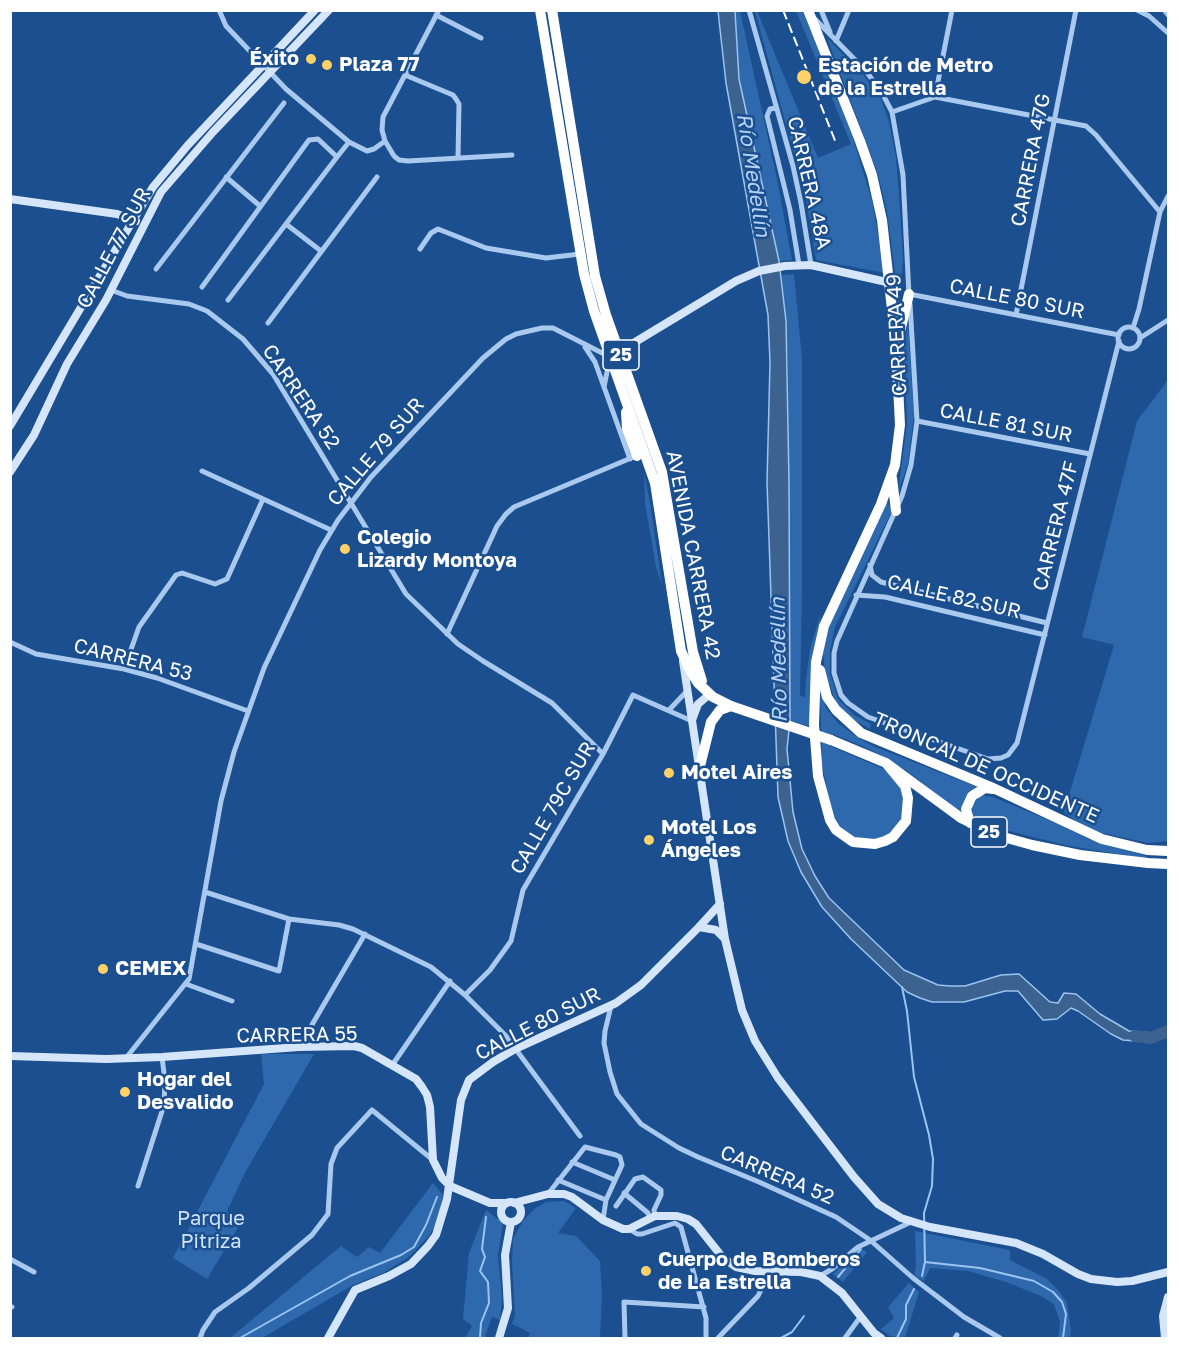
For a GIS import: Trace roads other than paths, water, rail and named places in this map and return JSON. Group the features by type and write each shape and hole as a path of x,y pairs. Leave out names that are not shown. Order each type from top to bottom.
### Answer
{"highway":[{"name":"AVENIDA CARRERA 42","path":"540,10 588,292 637,400 666,487 693,652 698,673 710,694"},
{"name":"AVENIDA CARRERA 42","path":"552,10 592,261 624,396 640,439 637,456 659,505 681,651 691,672 710,694"},
{"name":"25","path":"808,11 860,141 872,175 882,220 891,282 896,345 899,438 892,476 820,637"},
{"path":"896,345 909,294"},
{"path":"624,396 627,429 637,456"},
{"path":"637,400 640,439"},
{"path":"892,476 896,511"},
{"path":"820,637 816,662 814,725 818,776 830,820 836,830 853,842 875,844 885,841 897,833 906,821 908,798 905,786 886,763"},
{"name":"TRONCAL DE OCCIDENTE","path":"820,637 821,682 836,710 853,728 871,738 999,791 1102,839 1146,850 1168,851"},
{"name":"TRONCAL DE OCCIDENTE","path":"710,694 731,706 831,740 886,763 970,823 1010,840 1055,850 1168,864"},
{"path":"699,770 711,722 720,710 731,706"},
{"path":"970,823 966,809 972,795 985,789 999,791"}],"street":[{"path":"219,10 226,26 286,89 349,142 367,151 385,141"},
{"name":"CALLE 77 SUR","path":"10,426 153,187 315,10"},
{"name":"CALLE 77 SUR","path":"10,472 34,435 68,364 111,290 161,192 213,132 329,10"},
{"name":"CARRERA 48A","path":"749,10 797,186 811,266"},
{"path":"820,10 836,41"},
{"path":"836,41 849,10"},
{"path":"935,97 952,10"},
{"name":"CARRERA 47G","path":"1016,315 1076,10"},
{"path":"1137,10 1149,16 1168,33"},
{"path":"1164,10 1168,15"},
{"name":"CARRERA 49","path":"808,11 880,88 892,112 903,175 916,421 911,465 896,511 856,595 834,653 834,674 841,695 868,717 988,759 1001,758 1012,752"},
{"path":"481,38 437,13 383,117 382,130 385,141 399,160 512,155"},
{"path":"405,75 453,95 456,99 459,104 458,157"},
{"path":"892,112 935,97 1078,123 1092,130 1160,212"},
{"path":"156,269 284,103"},
{"name":"CARRERA 48A","path":"776,108 770,109 767,116 783,179 799,265"},
{"path":"202,286 309,140 318,139 337,157"},
{"path":"228,300 349,142"},
{"path":"225,177 260,206"},
{"path":"268,323 377,177"},
{"path":"1132,328 1139,309 1160,212 1168,196"},
{"path":"10,199 117,214 143,224"},
{"path":"286,224 321,250"},
{"path":"420,249 431,233 438,229 496,250 546,258 580,255"},
{"path":"795,240 802,241 807,238"},
{"path":"604,387 615,355 747,275 799,265 891,282"},
{"name":"CARRERA 52","path":"111,290 127,296 189,304 207,311 243,339 273,374 401,586 447,634 483,661 552,703 603,754"},
{"name":"CALLE 80 SUR","path":"909,294 1119,338"},
{"path":"1140,338 1149,335 1168,320"},
{"name":"CALLE 79 SUR","path":"126,1058 186,984 191,972 223,789 264,668 331,530 384,463 483,358 507,339 524,331 553,328 584,345 615,355"},
{"path":"1132,328 1138,332 1140,338 1138,345 1128,349 1122,347 1119,338 1123,329 1132,328"},
{"name":"CARRERA 47F","path":"1012,752 1017,742 1119,338"},
{"path":"447,634 497,526 506,514 514,507 637,456 604,387 593,357 584,345"},
{"name":"CALLE 81 SUR","path":"916,421 1090,454"},
{"path":"202,471 331,530"},
{"path":"124,669 139,627 176,575 182,573 215,584 227,579 263,499"},
{"name":"CALLE 82 SUR","path":"870,566 872,575 881,582 1047,623"},
{"name":"CALLE 82 SUR","path":"856,595 885,597 1044,635"},
{"name":"CARRERA 53","path":"10,642 36,654 124,669 176,683 248,711"},
{"path":"681,651 725,939 741,1010 755,1041 790,1094 878,1204 892,1215 930,1227 1016,1243 1043,1254 1078,1274 1101,1281 1132,1281 1168,1272"},
{"path":"687,691 669,710 692,721"},
{"path":"692,721 698,704 710,694"},
{"name":"CALLE 79C SUR","path":"465,995 490,970 511,941 523,890 603,754 633,695 669,710"},
{"path":"205,892 289,919 339,925 365,934 431,968 450,981 506,1036 580,1136"},
{"name":"CALLE 80 SUR","path":"328,1338 355,1290 400,1271 411,1264 428,1246 440,1223 450,1186 464,1090 474,1075 515,1049 611,1005 641,985 669,953 699,927 720,904"},
{"path":"196,944 279,971 289,919"},
{"path":"699,927 716,930 725,939"},
{"path":"299,1047 365,934"},
{"path":"393,1064 450,981"},
{"path":"186,984 232,1001"},
{"name":"CARRERA 52","path":"611,1005 604,1043 610,1072 617,1094 641,1124 698,1157 824,1210 870,1240 913,1278 964,1317 1000,1338"},
{"name":"CARRERA 55","path":"10,1056 162,1057 299,1047 354,1046 371,1051 416,1079 427,1095 432,1118 433,1160"},
{"path":"138,1186 164,1105 165,1081 162,1057"},
{"path":"200,1338 215,1312 249,1288 312,1235 328,1214 331,1164 337,1148 372,1110 433,1160 442,1178 450,1186 490,1203 511,1203 557,1193 572,1197 615,1227 629,1229 637,1234 675,1223 679,1225 704,1307 707,1323 706,1338"},
{"path":"548,1194 585,1147 616,1155 620,1157 622,1165 606,1200 603,1220"},
{"path":"572,1162 615,1180"},
{"path":"616,1206 639,1176 661,1190 662,1195 656,1202 653,1218"},
{"path":"558,1180 606,1200"},
{"path":"624,1193 653,1218"},
{"path":"490,1203 505,1221 511,1222 517,1220 535,1198"},
{"path":"511,1203 519,1207 520,1214"},
{"path":"502,1216 502,1207 511,1203"},
{"path":"629,1229 653,1218 677,1216 696,1224 715,1250 728,1263 743,1270 801,1272 820,1276 842,1293 874,1333 881,1338"},
{"path":"499,1338 508,1308 505,1255 511,1222"},
{"path":"820,1276 832,1269 850,1251 870,1240 914,1223"},
{"path":"10,1259 34,1272"},
{"path":"718,1338 758,1296 770,1272"},
{"path":"1165,1338 1163,1316 1168,1297"},
{"path":"625,1338 624,1302 704,1307"},
{"path":"845,1338 861,1316"}],"water":[{"path":"718,11 735,11 739,79 779,261 786,321 790,720 787,749 793,812 802,849 829,898 904,970 938,985 950,986 965,986 1001,975 1019,974 1050,1002 1058,1003 1064,993 1076,994 1100,1014 1129,1031 1152,1033 1151,1042 1123,1040 1071,1008 1057,1019 1043,1020 1018,991 1005,991 964,1002 932,1002 907,992 851,939 822,907 801,872 788,841 778,797 767,482 770,363 768,315 726,83"}],"waterway":[{"path":"902,987 914,1077 933,1159 932,1186 924,1213 925,1262 922,1276"},
{"name":"Río Medellín","path":"1135,1036 1151,1038 1168,1031"},
{"path":"240,1338 350,1276 401,1255 414,1247 437,1197"},
{"path":"480,1338 481,1323 489,1303 488,1282 480,1271 485,1257 482,1249 486,1217"},
{"path":"838,1277 861,1249"},
{"path":"925,1262 980,1268 1034,1281 1053,1292 1062,1302 1066,1314 1063,1338"},
{"path":"897,1338 906,1319 906,1305 914,1289"},
{"path":"781,1338 792,1332 804,1316"}],"railway":[{"path":"783,10 836,143"}],"place":[{"name":"Éxito","path":"311,59"},
{"name":"Plaza 77","path":"327,65"},
{"name":"Estación de Metro de la Estrella","path":"804,77"},
{"name":"Colegio Lizardy Montoya","path":"345,549"},
{"name":"Motel Aires","path":"669,773"},
{"name":"Motel Los Ángeles","path":"649,840"},
{"name":"CEMEX","path":"103,969"},
{"name":"Hogar del Desvalido","path":"125,1092"},
{"name":"Cuerpo de Bomberos de La Estrella","path":"646,1271"}],"park label":[{"name":"Parque Pitriza","path":"211,1230"}]}
